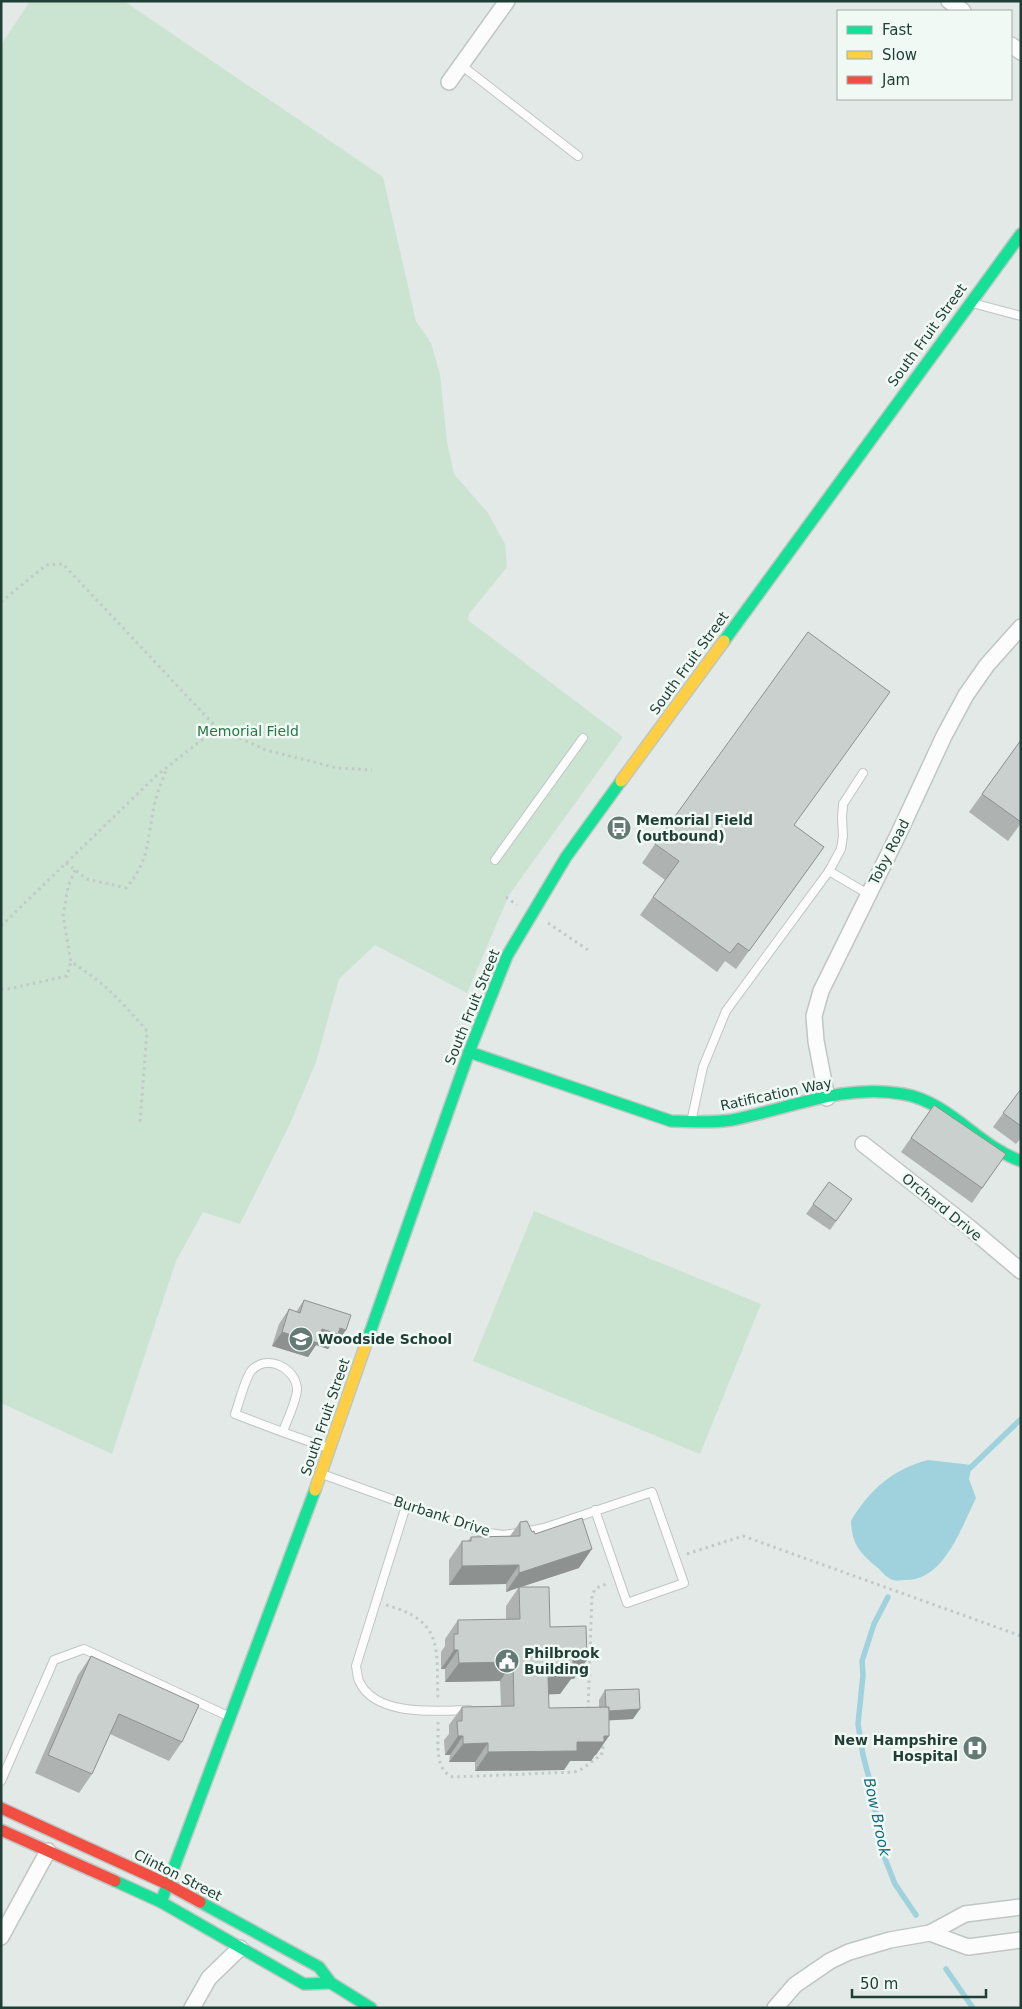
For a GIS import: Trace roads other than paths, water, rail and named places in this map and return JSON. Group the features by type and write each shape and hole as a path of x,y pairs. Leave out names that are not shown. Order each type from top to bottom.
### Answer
{"street":[{"path":"449,82 507,1"},
{"path":"949,1 962,10"},
{"name":"South Fruit Street","path":"161,1902 330,1448 469,1052 508,956 566,858 1021,234"},
{"name":"Toby Road","path":"827,1098 816,1041 814,1016 821,991 900,833 944,736 966,695 987,665 1021,627"},
{"name":"Ratification Way","path":"469,1052 671,1121 690,1124 731,1121 856,1093 880,1092 903,1094 928,1102 949,1114 990,1144 1014,1159 1021,1161"},
{"name":"Orchard Drive","path":"863,1144 970,1228 1021,1271"},
{"name":"Clinton Street","path":"1,1808 168,1884 319,1967 331,1983 371,2008"},
{"path":"1,1830 161,1902 304,1984 331,1983"},
{"path":"1,1937 48,1851"},
{"path":"775,2008 795,1985 830,1961 849,1952 890,1940 930,1933 965,1914 1021,1907"},
{"path":"930,1933 968,1947 1021,1940"},
{"path":"192,2008 209,1978 240,1948"}],"lane":[{"path":"461,65 578,156"},
{"path":"970,302 1021,316"},
{"path":"495,860 583,738"},
{"path":"690,1124 703,1067 726,1011 829,871 841,848 843,804 863,773"},
{"path":"829,871 868,894"},
{"path":"282,1432 297,1390 293,1374 284,1367 271,1363 259,1366 251,1372 235,1414 282,1432 330,1448"},
{"name":"Burbank Drive","path":"320,1474 482,1532 503,1535 544,1528 594,1510 652,1492 684,1583 627,1603 594,1510"},
{"path":"406,1506 356,1666 360,1681 368,1692 379,1701 406,1709 438,1711 473,1710"},
{"path":"1,1781 54,1660 84,1649 230,1717"}],"water":[{"path":"928,1460 972,1465 969,1479 976,1498 950,1551 941,1562 930,1572 919,1578 893,1580 866,1558 858,1548 853,1536 851,1521 874,1490 883,1482 904,1469"}],"waterway":[{"name":"Bow Brook","path":"969,1469 1021,1419"},
{"name":"Bow Brook","path":"888,1597 874,1624 862,1661 863,1675 858,1724 872,1802 881,1826 884,1856 895,1884 916,1915"},
{"name":"Bow Brook","path":"946,1969 973,2008"}],"place":[{"name":"Memorial Field (outbound)","path":"619,828"},
{"name":"Woodside School","path":"301,1339"},
{"name":"Philbrook Building","path":"507,1661"},
{"name":"New Hampshire Hospital","path":"975,1748"}],"park label":[{"name":"Memorial Field","path":"248,731"}]}
